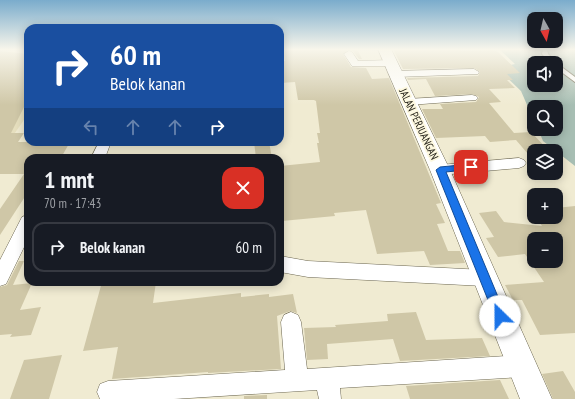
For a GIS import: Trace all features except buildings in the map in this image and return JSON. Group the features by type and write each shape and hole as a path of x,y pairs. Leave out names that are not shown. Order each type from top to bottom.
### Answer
{"street":[{"name":"JALAN PERJUANGAN","path":"393,68 440,170 536,399"},
{"path":"437,68 474,72"},
{"path":"409,102 472,98"},
{"path":"440,170 519,163"},
{"path":"0,278 24,230"},
{"path":"284,265 308,269 484,278"},
{"path":"292,322 297,380"},
{"path":"108,392 297,380 328,389 522,366"}],"lane":[{"path":"563,71 575,80"}],"shaded area":[{"path":"0,92 24,96 24,120 8,143 0,146"}],"green space":[{"path":"497,68 527,68 527,92 563,92 563,68 575,68 575,166 563,157 563,144 547,144 543,141 541,136 563,136 563,100 527,100 527,105 521,91"}],"route":[{"path":"471,167 440,170 500,316"}]}
